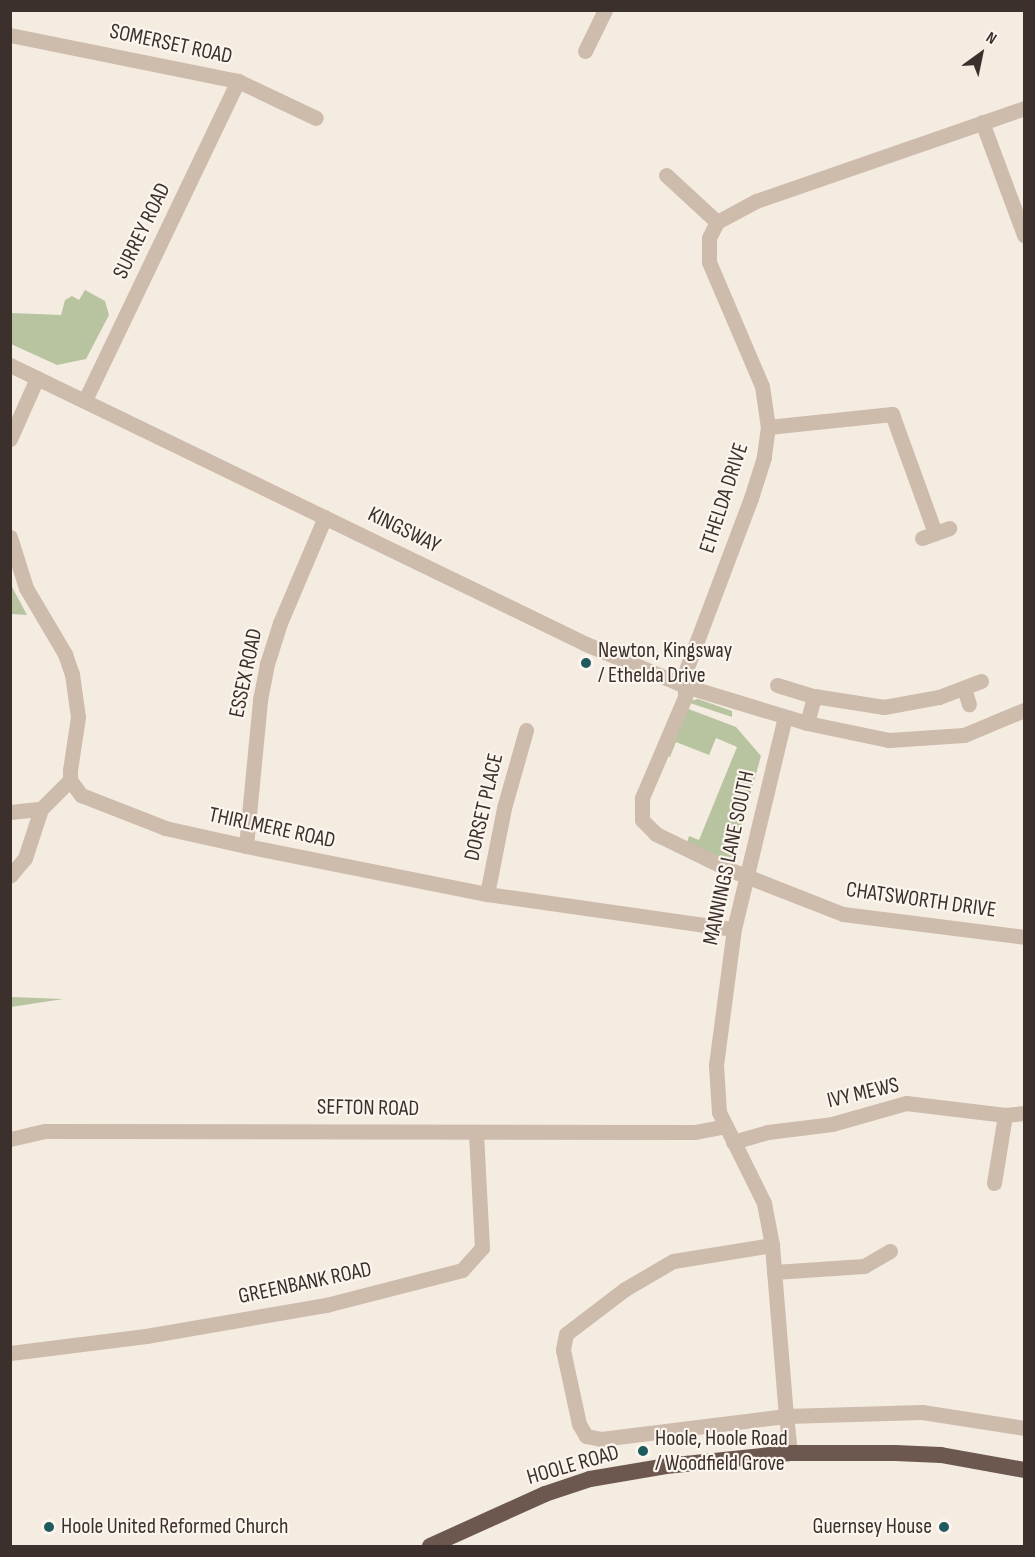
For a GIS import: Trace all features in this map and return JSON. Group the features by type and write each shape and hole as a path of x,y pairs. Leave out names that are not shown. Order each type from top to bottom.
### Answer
{"highway":[{"name":"HOOLE ROAD","path":"429,1546 516,1506 590,1479 666,1466 790,1453 941,1455 1024,1470"}],"street":[{"path":"585,51 605,10"},
{"name":"SOMERSET ROAD","path":"10,35 238,81 316,118"},
{"name":"SURREY ROAD","path":"85,400 238,81"},
{"path":"666,175 717,222 756,201 1024,108"},
{"path":"982,122 1024,235"},
{"name":"ETHELDA DRIVE","path":"717,222 708,238 709,262 762,386 768,427 764,457 684,675 685,697 642,798 642,820 656,834 745,876"},
{"name":"KINGSWAY","path":"10,365 595,648 686,686 785,717"},
{"path":"10,439 37,378"},
{"path":"768,427 892,414 935,533"},
{"name":"ESSEX ROAD","path":"246,846 260,700 267,664 280,623 325,517"},
{"path":"10,537 26,588 65,654 72,674 78,717 70,780 41,810 26,858 10,876"},
{"path":"777,685 814,696 884,707 964,688 981,681"},
{"path":"964,688 969,704"},
{"path":"807,723 814,696"},
{"path":"785,717 889,740 924,740 964,735 1024,710"},
{"name":"MANNINGS LANE SOUTH","path":"785,717 734,929 724,993 716,1065 715,1098 725,1126 764,1203 772,1245 790,1453"},
{"name":"DORSET PLACE","path":"487,894 504,808 526,730"},
{"name":"THIRLMERE ROAD","path":"70,780 81,795 165,828 487,894 734,929"},
{"path":"10,812 41,810"},
{"name":"CHATSWORTH DRIVE","path":"745,876 843,914 1024,937"},
{"name":"IVY MEWS","path":"733,1142 768,1132 832,1124 906,1103 1005,1115 1024,1113"},
{"path":"994,1184 1005,1115"},
{"name":"SEFTON ROAD","path":"10,1139 45,1131 695,1132 725,1126"},
{"name":"GREENBANK ROAD","path":"10,1353 146,1336 326,1305 462,1270 478,1257 482,1248 476,1132"},
{"name":"HOOLE ROAD","path":"772,1245 674,1261 566,1334 563,1350 579,1424 586,1436 601,1439 786,1416 922,1412 1024,1428"},
{"path":"774,1272 864,1266 890,1251"}],"green space":[{"path":"85,290 105,301 109,315 86,359 57,365 11,344 11,313 61,315 65,300 72,296 79,300"},
{"path":"11,585 27,615 11,614"},
{"path":"698,699 732,711 732,717 687,702"},
{"path":"686,708 736,727 761,756 732,859 715,856 687,843 689,836 699,840 737,747 716,738 709,755 676,742 670,757 666,755"},
{"path":"11,997 63,999 11,1007"}],"place":[{"name":"Newton, Kingsway / Ethelda Drive","path":"586,663"},
{"name":"Hoole, Hoole Road / Woodfield Grove","path":"643,1451"},
{"name":"Hoole United Reformed Church","path":"49,1527"},
{"name":"Guernsey House","path":"944,1527"}]}
